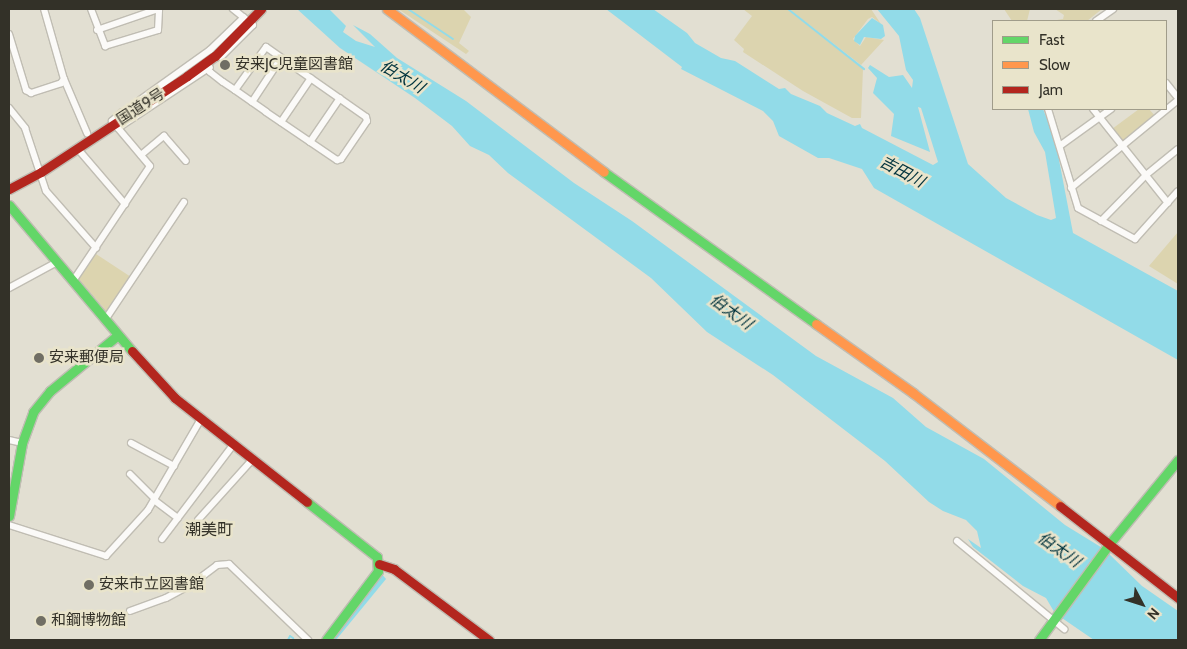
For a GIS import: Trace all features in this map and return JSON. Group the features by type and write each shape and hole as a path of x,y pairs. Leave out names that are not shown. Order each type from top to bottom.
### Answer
{"main road":[{"name":"国道9号","path":"9,189 41,172 77,148 116,126 215,56 249,19 261,9"},
{"path":"387,9 623,186 913,393 1110,543 1178,598"},
{"path":"9,205 152,374 201,419 373,553 379,564 378,570 326,640"},
{"path":"9,516 22,443 40,402 118,335"},
{"path":"1038,640 1054,621 1110,543 1178,460"},
{"path":"379,564 394,569 489,640"}],"street":[{"path":"44,9 64,79 87,133"},
{"path":"91,9 97,30 105,46 158,30 159,9 97,30"},
{"path":"116,126 207,68 252,26 249,19 233,9"},
{"path":"1097,20 1113,9"},
{"path":"73,281 150,166 116,126 114,117 200,60 249,19"},
{"path":"9,34 26,90 31,92 61,83 64,79"},
{"path":"207,68 235,90 337,160 357,136 366,117 311,78 264,49 235,90"},
{"path":"252,102 281,58"},
{"path":"281,122 311,78"},
{"path":"1167,84 1178,99 1167,108"},
{"path":"310,142 340,98"},
{"path":"9,108 25,128 46,191 96,248"},
{"path":"1048,110 1061,145 1075,205 1136,239 1178,191"},
{"path":"1094,110 1168,203"},
{"path":"1061,145 1110,110"},
{"path":"1071,188 1165,110"},
{"path":"141,155 164,136 186,161"},
{"path":"77,148 125,204"},
{"path":"1101,221 1146,175 1178,149"},
{"path":"105,320 184,202"},
{"path":"9,288 57,262"},
{"path":"9,525 104,557 154,500 201,419"},
{"path":"9,440 22,443"},
{"path":"131,443 174,466"},
{"path":"162,539 230,449"},
{"path":"198,520 252,460"},
{"path":"130,474 154,500 178,518"},
{"path":"957,541 1064,629"},
{"path":"130,610 184,589 217,565 229,564 308,640"}],"shaded area":[{"path":"398,9 463,9 471,17 459,43 469,51 466,54"},
{"path":"743,9 787,9 863,69 861,118 852,118 803,91 743,52 744,49 734,40 752,16"},
{"path":"789,9 871,9 881,24 872,17 868,19 853,39 860,46 866,37 884,40 861,65"},
{"path":"1004,9 1030,9 1027,20 1011,20"},
{"path":"1055,9 1102,9 1088,20 1057,20 1063,19 1064,15"},
{"path":"1138,110 1150,110 1155,116 1122,142 1112,129"},
{"path":"1178,232 1178,284 1149,266"},
{"path":"96,254 131,277 107,312 79,279"}],"water":[{"name":"伯太川","path":"297,9 329,9 346,26 343,32 356,41 375,47 353,25 370,34 397,58 466,101 574,183 632,221 816,356 893,398 926,427 984,459 1065,525 1104,549 1056,615 1046,598 1023,586 973,547 968,539 981,548 977,531 966,520 943,511 929,502 885,461 773,375 707,332 651,278 508,173 489,155 470,146 452,126 415,98 340,48"},
{"name":"吉田川","path":"606,9 653,9 687,33 695,43 721,58 735,61 779,89 785,88 791,94 820,106 827,113 855,126 860,124 862,128 933,165 938,162 921,108 918,107 930,152 891,136 894,114 873,93 877,78 868,68 870,65 889,77 903,75 912,88 913,80 906,70 899,36 877,9 914,9 920,18 968,164 1006,198 1037,215 1051,220 1056,218 1045,152 1034,132 1028,110 1043,110 1055,139 1073,233 1178,291 1178,360 874,188 862,169 829,158 818,158 779,136 773,121 763,111 681,69 682,67"},
{"path":"872,18 883,25 885,36 881,39 864,37 860,45 854,41 855,36"},
{"path":"1107,552 1142,586 1178,611 1178,640 1094,640 1059,616"},
{"path":"381,573 386,579 336,640 330,640"}],"waterway":[{"path":"408,9 453,39"},
{"path":"788,9 864,69"},
{"path":"288,640 290,636 293,638"}],"traffic: fast":[{"path":"604,172 816,324"},
{"path":"9,205 132,351"},
{"path":"9,516 22,443 33,412 50,391 118,335"},
{"path":"1039,640 1110,543 1178,460"},
{"path":"307,502 377,557 378,571 326,640"}],"traffic: slow":[{"path":"387,9 604,172"},
{"path":"816,324 913,393 1060,506"}],"traffic: jam":[{"path":"9,189 41,172 187,76 215,56 261,9"},
{"path":"132,351 175,398 307,502"},
{"path":"1060,506 1178,598"},
{"path":"379,564 394,569 489,640"}],"place":[{"name":"安来JC児童図書館","path":"225,65"},
{"name":"安来郵便局","path":"39,358"},
{"name":"安来市立図書館","path":"89,585"},
{"name":"和鋼博物館","path":"41,621"}],"district":[{"name":"潮美町","path":"209,530"}]}
